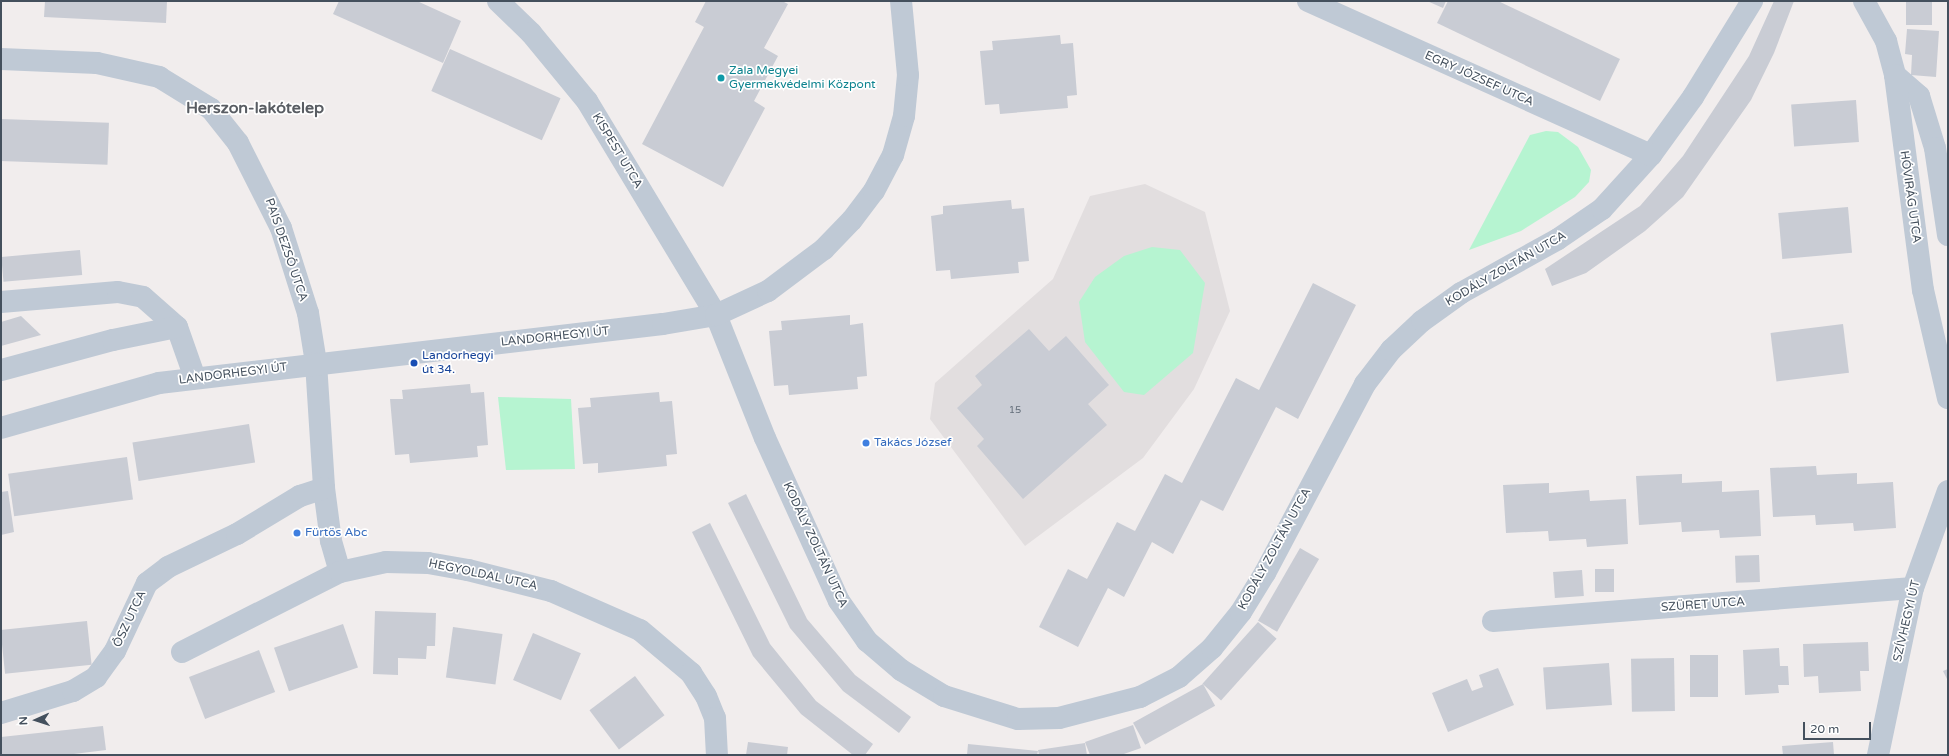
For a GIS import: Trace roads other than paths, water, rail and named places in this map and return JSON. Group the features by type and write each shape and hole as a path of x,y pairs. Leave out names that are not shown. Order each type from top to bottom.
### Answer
{"street":[{"name":"KISPEST UTCA","path":"498,1 531,33 587,101 716,315"},
{"name":"LANDORHEGYI ÚT","path":"1,428 120,391 195,378 716,315 768,291 793,274 824,249 874,191 893,155 904,116 908,60 901,1"},
{"name":"EGRY JÓZSEF UTCA","path":"1308,1 1651,155"},
{"name":"KODÁLY ZOLTÁN UTCA","path":"716,315 765,438 839,601 867,641 901,670 944,696 1018,719 1059,718 1140,697 1179,677 1212,648 1241,612 1265,573 1366,384 1391,350 1422,320 1460,293 1558,239 1602,209 1651,155 1719,59 1752,1"},
{"name":"HÓVIRÁG UTCA","path":"1864,1 1886,42 1895,75 1923,290 1948,398"},
{"name":"PAIS DEZSŐ UTCA","path":"1,59 130,68 182,89 211,109 238,143 280,228 308,313 316,363"},
{"path":"1895,75 1919,96 1936,148 1948,235"},
{"path":"1,302 118,292 143,297 178,327 195,378"},
{"path":"1,370 105,342 178,327"},
{"path":"316,363 324,488 340,572"},
{"name":"ŐSZ UTCA","path":"1,713 73,691 96,677 115,651 147,583 168,566 237,534 300,496 324,488"},
{"name":"SZÍVHEGYI ÚT","path":"1878,755 1913,588 1948,491"},
{"name":"HEGYOLDAL UTCA","path":"182,652 340,572 386,562 428,563 512,579 613,615 640,630 691,673 715,718 717,755"},
{"name":"SZÜRET UTCA","path":"1493,621 1913,588"}],"place":[{"name":"Zala Megyei Gyermekvédelmi Központ","path":"721,78"},
{"name":"Landorhegyi út 34.","path":"414,363"},
{"name":"Takács József","path":"866,443"},
{"name":"Fürtös Abc","path":"297,533"}],"district":[{"name":"Herszon-lakótelep","path":"255,108"}]}
